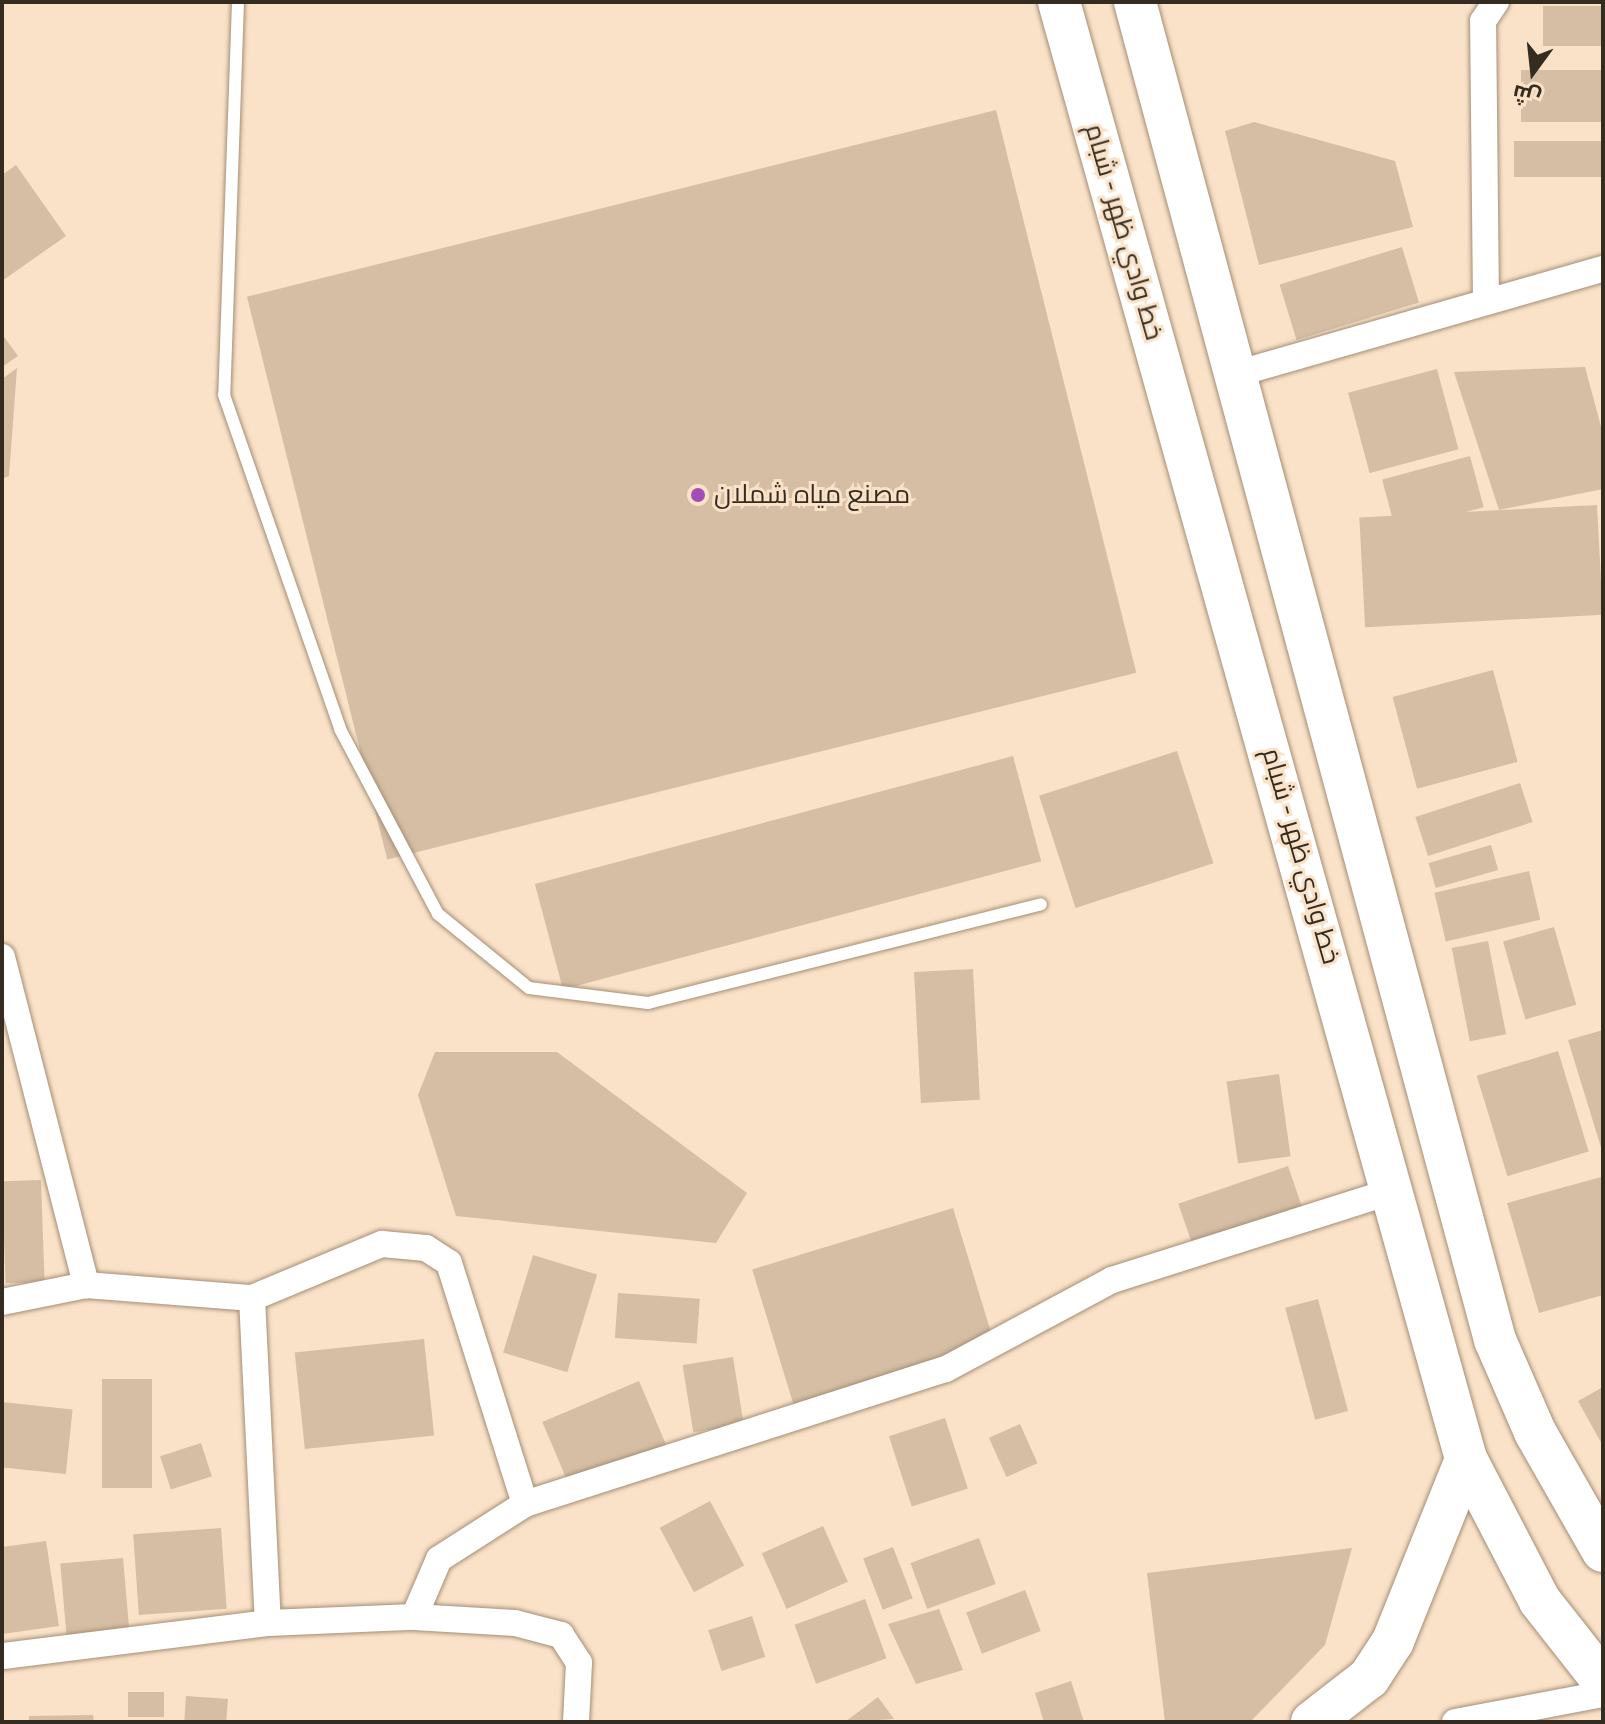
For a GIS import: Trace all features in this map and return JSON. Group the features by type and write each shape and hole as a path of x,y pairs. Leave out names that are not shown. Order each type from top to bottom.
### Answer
{"main road":[{"name":"خط وادي ظهر - شبام","path":"1059,2 1396,1190 1466,1459 1540,1601 1603,1681"},
{"path":"1135,2 1495,1340 1535,1432 1603,1551"},
{"path":"1312,1722 1369,1678 1393,1641 1466,1459"}],"street":[{"path":"1486,302 1483,21 1496,2"},
{"path":"1236,374 1603,269"},
{"path":"2,957 86,1285"},
{"path":"414,1617 439,1559 525,1504 946,1369 1112,1280 1396,1190"},
{"path":"2,1302 86,1285 252,1298 382,1244 426,1248 449,1263 525,1504"},
{"path":"252,1298 268,1623"},
{"path":"2,1656 268,1623 414,1617 515,1623 561,1635 579,1663 576,1722"},
{"path":"1455,1722 1603,1694"}],"lane":[{"path":"238,2 224,395 340,729 438,914 529,988 648,1003 1041,904"}],"building":[{"path":"1543,6 1603,6 1603,46 1543,46"},
{"path":"1521,70 1603,70 1603,122 1521,122"},
{"name":"مصنع مياه شملان","path":"996,110 1136,673 387,860 247,297"},
{"path":"1254,122 1395,161 1413,227 1259,265 1225,131"},
{"path":"1514,141 1603,141 1603,177 1514,177"},
{"path":"16,165 66,236 2,281 2,175"},
{"path":"1402,247 1419,302 1297,340 1280,284"},
{"path":"2,334 18,356 2,367"},
{"path":"1585,367 1603,434 1603,489 1499,510 1454,372"},
{"path":"17,368 9,476 2,479 2,379"},
{"path":"1437,369 1458,449 1370,473 1348,393"},
{"path":"1470,456 1484,507 1396,531 1382,480"},
{"path":"1597,505 1603,615 1365,627 1359,517"},
{"path":"1493,670 1518,762 1417,789 1393,697"},
{"path":"1177,751 1213,863 1076,908 1039,796"},
{"path":"1013,756 1041,861 563,989 535,884"},
{"path":"1520,783 1533,822 1428,856 1415,817"},
{"path":"1491,845 1498,870 1436,888 1429,863"},
{"path":"1529,871 1540,920 1446,942 1434,893"},
{"path":"1554,927 1576,1005 1525,1019 1503,942"},
{"path":"1488,941 1506,1034 1470,1041 1452,948"},
{"path":"973,969 980,1100 921,1103 914,972"},
{"path":"1603,1030 1603,1154 1568,1040"},
{"path":"1558,1051 1589,1151 1507,1176 1477,1076"},
{"path":"435,1052 557,1052 747,1193 716,1243 456,1216 418,1095"},
{"path":"1279,1074 1291,1156 1238,1164 1227,1081"},
{"path":"1288,1166 1302,1207 1192,1244 1178,1204"},
{"path":"1601,1177 1603,1295 1539,1313 1507,1203"},
{"path":"41,1180 45,1282 6,1283 2,1181"},
{"path":"953,1208 994,1343 793,1404 752,1269"},
{"path":"533,1255 597,1275 567,1372 503,1353"},
{"path":"618,1293 700,1299 697,1344 615,1338"},
{"path":"1318,1299 1348,1411 1315,1420 1285,1308"},
{"path":"424,1339 434,1435 305,1449 295,1353"},
{"path":"733,1357 744,1424 693,1432 683,1365"},
{"path":"102,1379 152,1379 152,1488 102,1488"},
{"path":"639,1381 667,1447 570,1488 542,1422"},
{"path":"1603,1387 1603,1446 1578,1401"},
{"path":"2,1402 73,1409 66,1474 2,1467"},
{"path":"945,1418 968,1488 912,1507 889,1436"},
{"path":"1020,1424 1037,1463 1006,1477 989,1438"},
{"path":"201,1443 212,1476 171,1490 160,1456"},
{"path":"710,1501 744,1565 694,1592 660,1528"},
{"path":"823,1526 848,1582 787,1609 762,1553"},
{"path":"221,1528 227,1609 139,1615 133,1534"},
{"path":"979,1538 996,1584 927,1609 910,1563"},
{"path":"46,1541 59,1626 2,1634 2,1547"},
{"path":"893,1547 913,1598 883,1610 863,1558"},
{"path":"1352,1548 1325,1645 1250,1722 1165,1722 1147,1573"},
{"path":"123,1558 129,1630 67,1635 60,1563"},
{"path":"1025,1590 1041,1631 982,1654 966,1613"},
{"path":"865,1599 887,1658 816,1684 795,1625"},
{"path":"939,1609 963,1670 916,1684 888,1624"},
{"path":"752,1616 765,1657 722,1671 708,1630"},
{"path":"1071,1681 1084,1722 1044,1722 1035,1693"},
{"path":"128,1692 164,1692 164,1717 128,1717"},
{"path":"186,1696 228,1699 226,1722 184,1722"},
{"path":"878,1697 894,1719 845,1722"},
{"path":"93,1715 94,1722 29,1722 29,1716"}],"place":[{"name":"مصنع مياه شملان","path":"698,495"}]}
